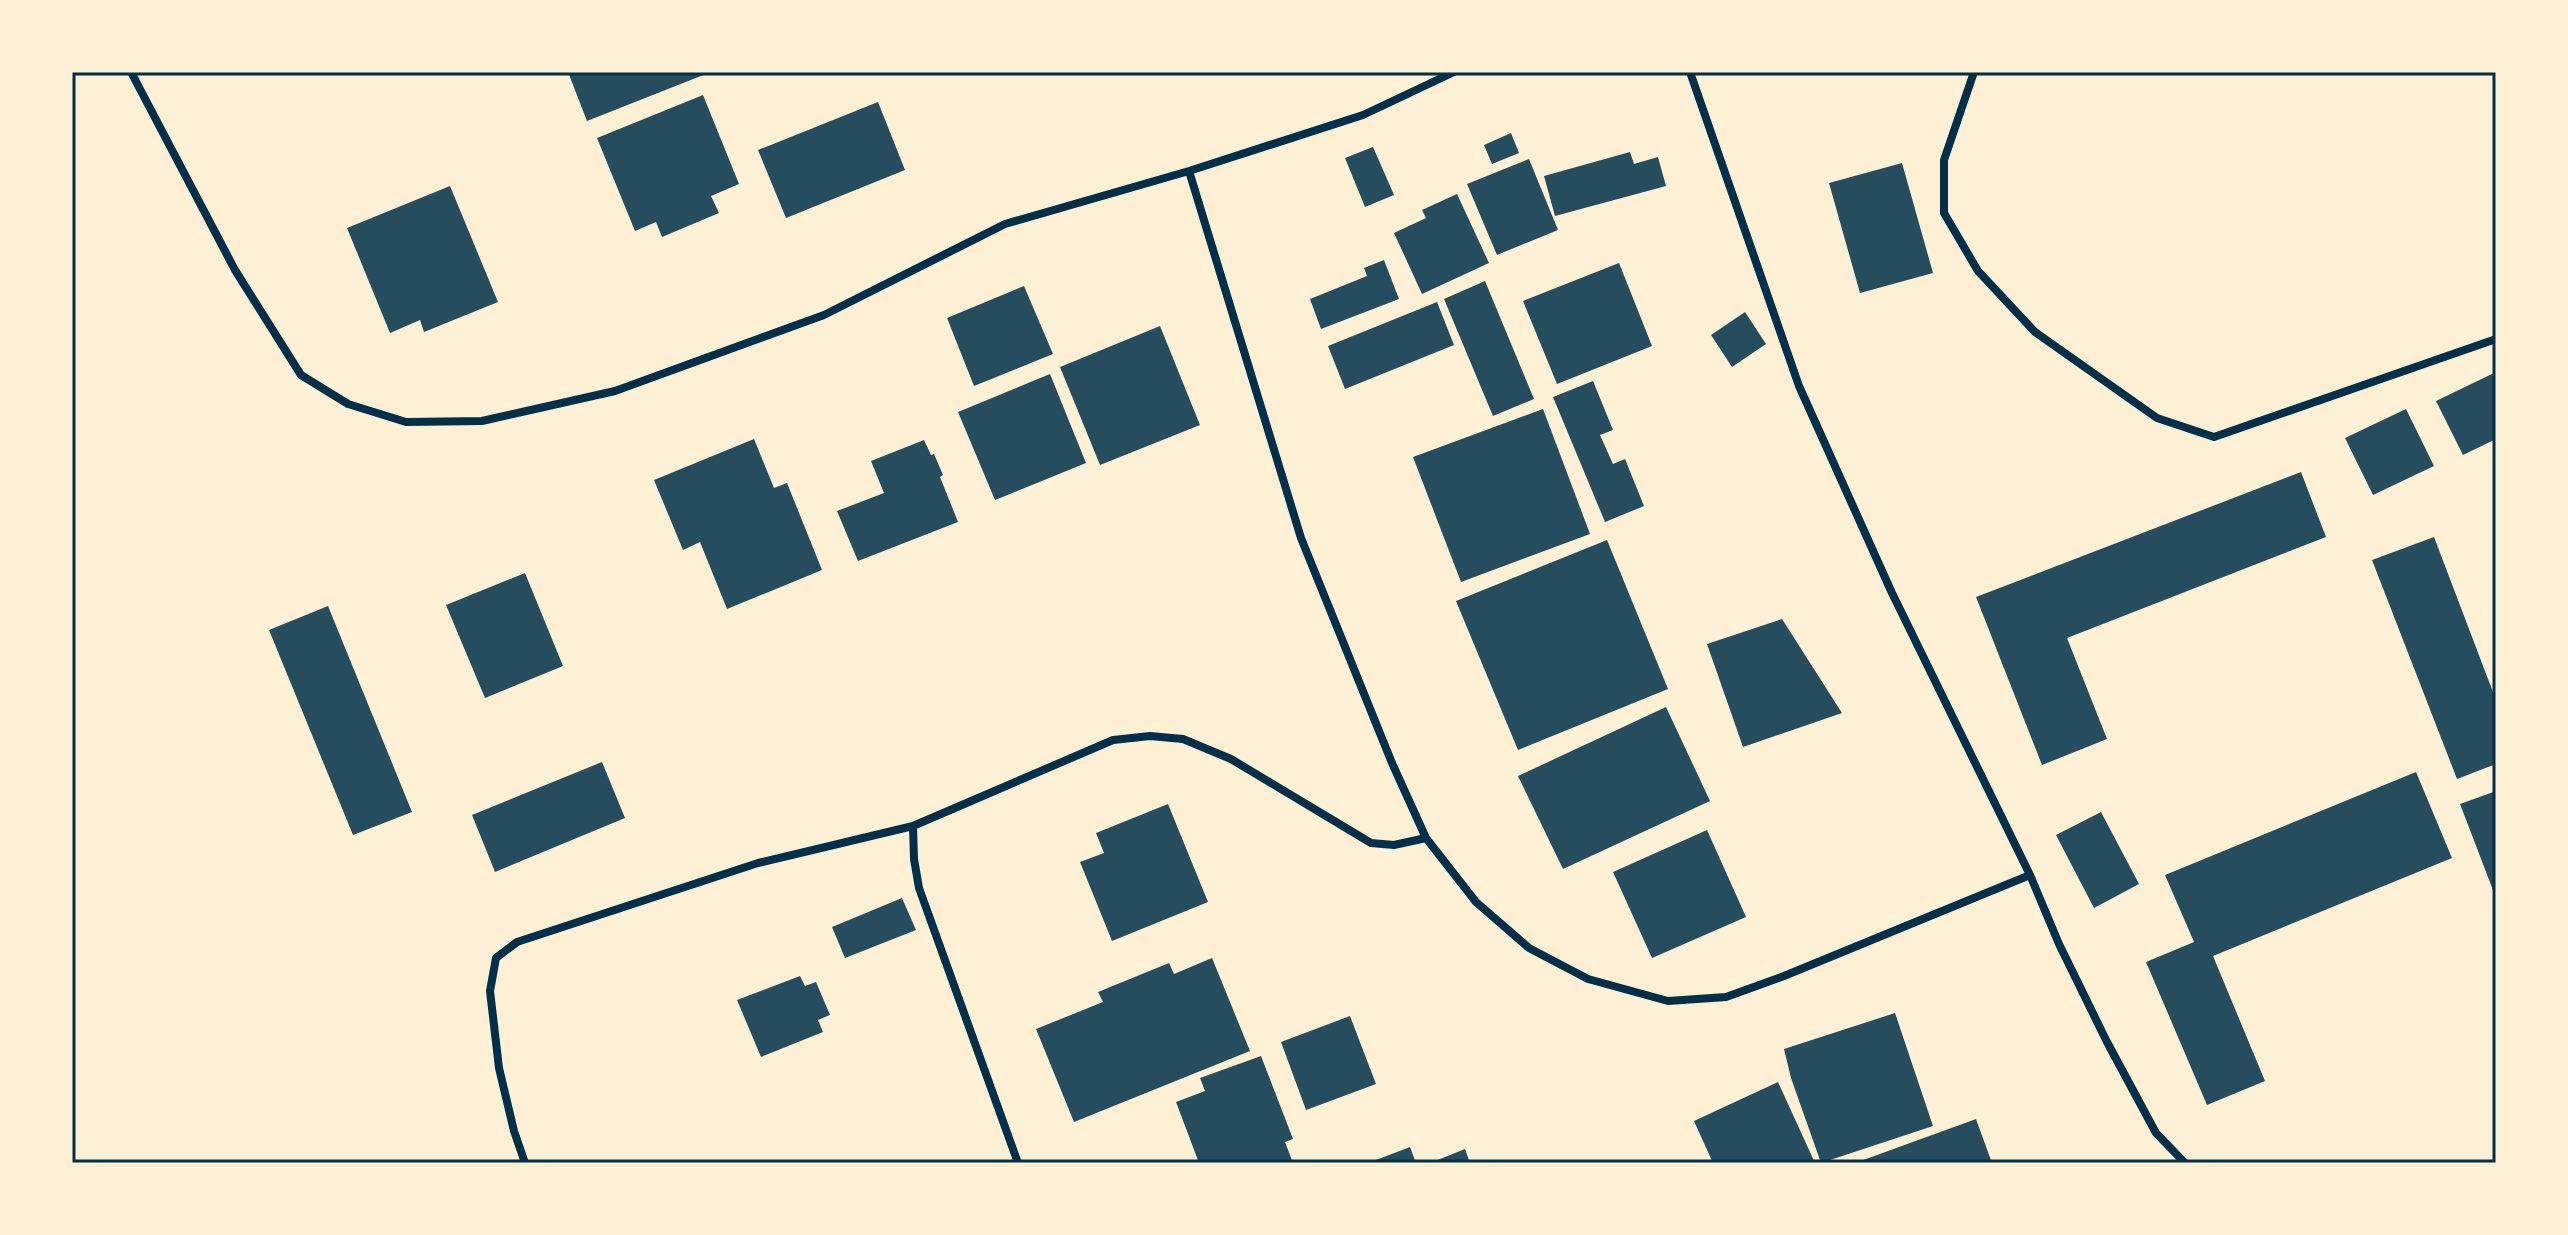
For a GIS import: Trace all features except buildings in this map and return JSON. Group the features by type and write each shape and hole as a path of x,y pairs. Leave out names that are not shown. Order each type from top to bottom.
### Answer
{"street":[{"path":"131,72 235,270 301,375 348,404 406,422 482,421 615,391 824,315 1005,224 1189,171 1363,115 1454,72"},
{"path":"1690,72 1799,386 1892,593 2030,875 2059,944 2135,1094 2156,1133 2185,1163"},
{"path":"1974,72 1944,160 1944,213 1978,271 2035,332 2157,418 2214,437 2496,339"},
{"path":"1189,171 1301,538 1392,763 1426,838 1476,902 1529,948 1588,979 1668,1001 1726,997 1770,982 2030,875"},
{"path":"525,1163 499,1068 490,991 496,958 517,942 758,863 913,826 1113,740 1150,736 1183,739 1231,759 1371,843 1394,845 1426,838"},
{"path":"913,826 919,888 1018,1163"}]}
